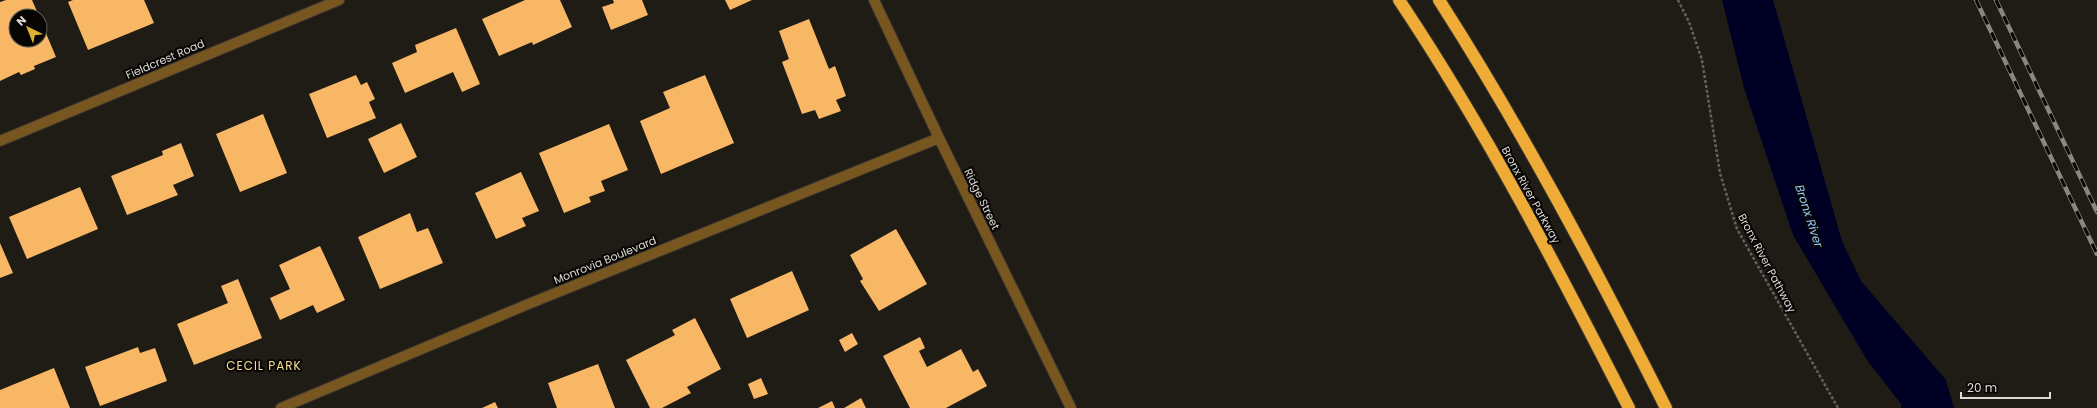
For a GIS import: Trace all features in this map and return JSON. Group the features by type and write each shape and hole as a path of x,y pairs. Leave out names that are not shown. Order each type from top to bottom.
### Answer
{"highway":[{"name":"Bronx River Parkway","path":"1399,0 1447,75 1498,162 1629,408"},
{"name":"Bronx River Parkway","path":"1439,0 1494,88 1550,188 1629,334 1666,408"}],"street":[{"name":"Fieldcrest Road","path":"0,141 339,0"},
{"name":"Ridge Street","path":"874,0 939,138 1071,408"},
{"name":"Monrovia Boulevard","path":"281,408 533,302 939,138"}],"path":[{"name":"Bronx River Pathway","path":"1678,0 1689,22 1702,60 1720,173 1737,229 1838,408"}],"water":[{"name":"Bronx River","path":"1722,0 1773,0 1842,241 1861,281 1946,380 1954,408 1901,408 1901,404 1867,360 1793,235 1744,88"}],"building":[{"path":"6,0 32,0 36,8 8,8 8,48 48,48 48,38 56,57 34,66 35,69 21,75 19,72 0,81 0,2"},
{"path":"73,0 144,0 154,23 88,50 68,2"},
{"path":"525,0 560,0 572,27 533,45 532,42 499,56 482,19"},
{"path":"613,0 642,0 648,15 611,30 602,7 614,3"},
{"path":"725,0 752,0 730,10"},
{"path":"809,19 829,69 835,66 846,96 836,100 841,111 819,119 815,110 802,114 782,62 789,59 779,31"},
{"path":"456,28 480,84 462,92 453,72 405,93 392,63 417,52 415,45"},
{"path":"356,75 361,85 367,82 375,99 369,102 376,118 327,138 309,94"},
{"path":"705,75 734,143 661,174 640,121 670,108 663,92"},
{"path":"263,114 287,173 240,192 216,134"},
{"path":"401,123 417,157 384,173 368,139"},
{"path":"609,124 628,170 601,181 605,191 589,197 591,202 564,213 539,153"},
{"path":"181,143 194,176 173,185 178,195 127,215 111,176 163,155 162,151"},
{"path":"521,172 539,211 522,218 526,226 496,239 475,193"},
{"path":"80,187 98,229 27,259 9,217"},
{"path":"410,213 417,232 428,228 443,263 380,289 358,237"},
{"path":"896,229 927,284 879,311 860,281 863,279 850,255"},
{"path":"0,243 13,273 0,278"},
{"path":"320,246 345,300 317,313 313,305 280,320 270,298 290,289 279,265"},
{"path":"792,271 809,310 747,338 730,299"},
{"path":"238,279 262,338 194,365 177,324 228,303 221,286"},
{"path":"695,318 721,369 687,387 691,393 662,408 650,408 626,360 675,335 672,330"},
{"path":"852,333 858,344 845,352 839,340"},
{"path":"920,337 925,348 919,351 927,367 961,349 973,372 978,369 987,386 946,408 910,408 883,356"},
{"path":"138,347 140,353 155,348 167,381 100,406 85,367"},
{"path":"598,364 615,408 557,408 548,383"},
{"path":"54,368 70,408 0,408 0,390"},
{"path":"761,378 768,394 754,399 748,384"},
{"path":"861,398 866,408 844,408"},
{"path":"832,401 835,408 818,408"},
{"path":"495,402 498,408 482,408"}],"railway":[{"path":"1976,0 2097,254"},
{"path":"1996,0 2097,212"}],"district":[{"name":"CECIL PARK","path":"264,366"}]}
